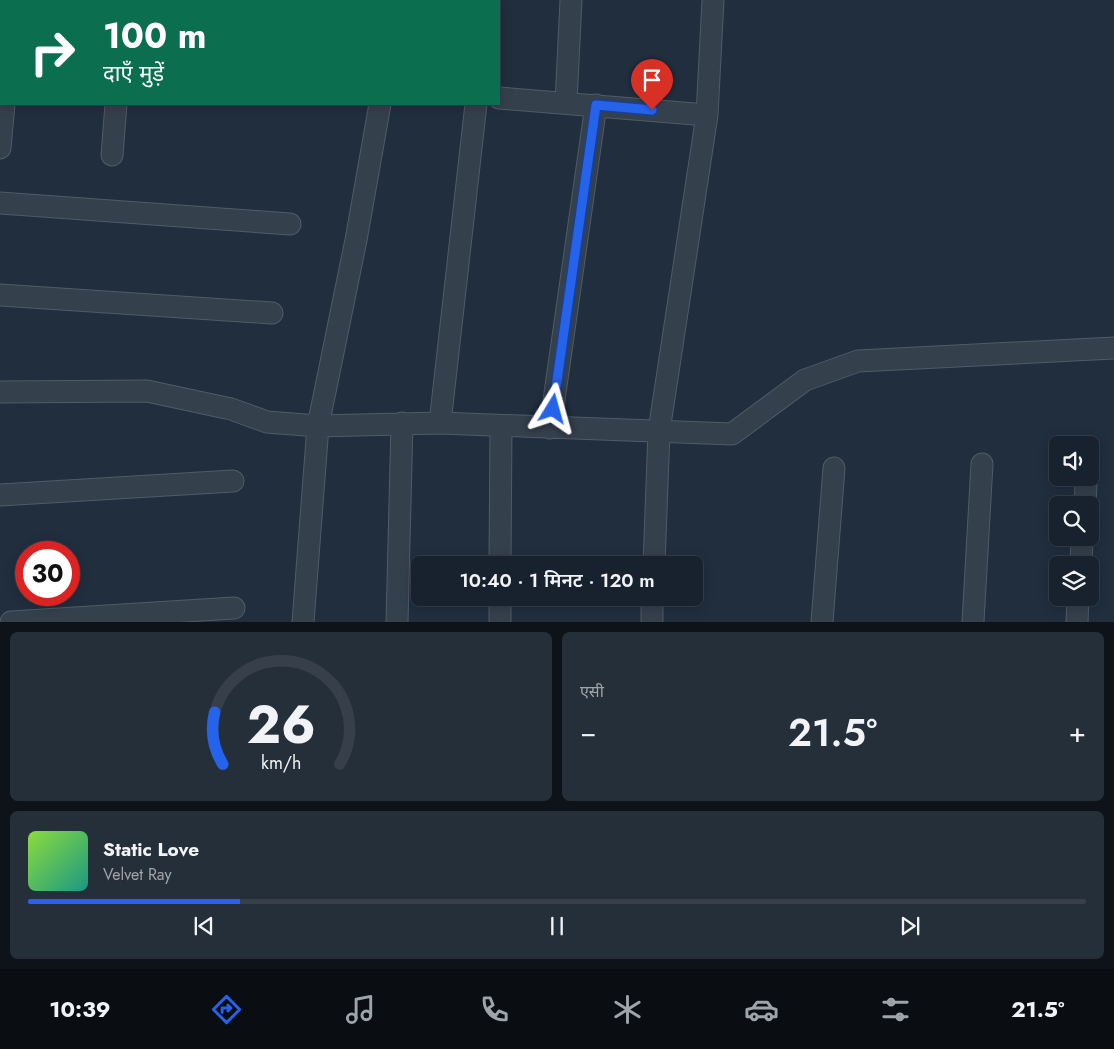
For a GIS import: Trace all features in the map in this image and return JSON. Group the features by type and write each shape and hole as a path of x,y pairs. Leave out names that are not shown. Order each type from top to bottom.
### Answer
{"street":[{"path":"566,103 571,0"},
{"path":"654,556 659,431 707,115 713,0"},
{"path":"500,98 707,115"},
{"path":"0,148 4,105"},
{"path":"112,155 116,105"},
{"path":"303,622 318,426 356,240 380,105"},
{"path":"440,423 476,105"},
{"path":"550,428 596,105"},
{"path":"0,203 290,224"},
{"path":"0,296 272,313"},
{"path":"0,392 147,391 231,409 267,422 318,426 440,423 501,427 732,434 805,380 858,361 1114,348"},
{"path":"397,622 402,423"},
{"path":"500,556 501,427"},
{"path":"973,622 982,464"},
{"path":"822,622 834,468"},
{"path":"0,494 233,480"},
{"path":"500,606 500,622"},
{"path":"652,606 652,622"},
{"path":"1077,622 1078,606"},
{"path":"11,622 234,608"}],"route":[{"path":"553,409 596,105 652,110"}]}
